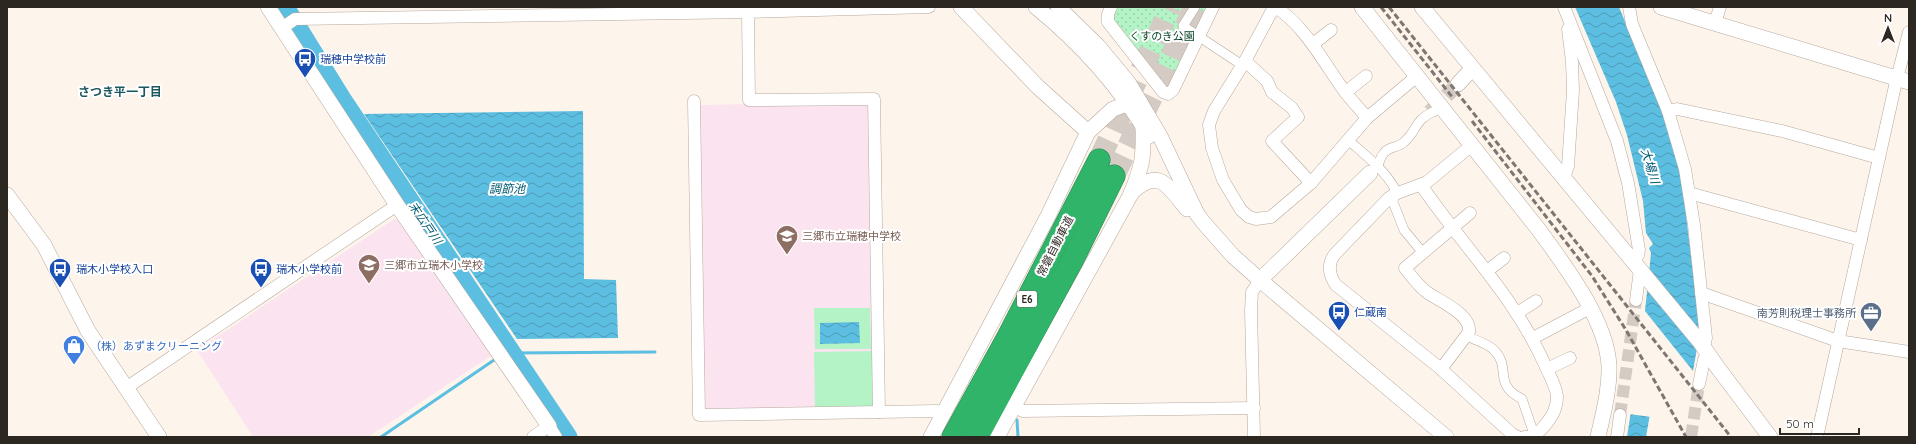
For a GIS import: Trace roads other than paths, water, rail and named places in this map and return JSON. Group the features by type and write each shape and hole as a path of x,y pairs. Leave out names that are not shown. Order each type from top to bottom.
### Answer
{"highway":[{"name":"常磐自動車道","path":"953,437 1008,337 1099,160"},
{"name":"常磐自動車道","path":"977,437 1073,259 1114,176"}],"street":[{"path":"268,7 288,24 397,205 552,432 533,437"},
{"path":"288,24 506,11 597,10 748,12 840,8 929,7"},
{"path":"961,7 1038,87 1088,132"},
{"path":"1036,7 1079,46 1134,103 1164,143 1197,214 1233,256 1446,437"},
{"path":"1058,7 1098,46 1128,82 1134,103 1144,127 1187,209 1199,228 1217,248 1233,256"},
{"path":"1111,7 1108,14 1108,22 1163,92 1168,94 1173,90 1213,7"},
{"path":"1195,7 1183,26 1244,63 1268,81 1272,92 1292,108 1298,117 1272,141 1311,183"},
{"path":"1367,118 1346,92 1313,44 1282,11 1274,7 1244,63 1214,111 1209,125 1212,148 1220,172 1239,208 1249,217 1256,219 1272,217 1311,183 1367,118 1417,76"},
{"path":"1362,7 1552,248 1590,308 1602,336 1609,364 1609,379 1598,437"},
{"path":"1629,7 1632,24 1668,111 1685,169 1694,225 1706,338 1704,360 1699,384"},
{"path":"1661,7 1903,80"},
{"path":"1716,23 1720,7"},
{"path":"1425,8 1472,70 1704,347 1770,437"},
{"path":"748,12 749,100 874,99 878,412"},
{"path":"1564,178 1568,166 1573,91 1566,12"},
{"path":"1566,12 1607,114 1621,155 1631,196 1638,243 1640,270 1636,300"},
{"path":"1313,44 1331,30"},
{"path":"1817,437 1879,158 1903,80 1909,32"},
{"path":"1458,84 1472,70"},
{"path":"1346,92 1366,76"},
{"path":"694,101 699,415 937,411 945,413"},
{"path":"931,437 1048,216 1088,132 1113,109 1134,103"},
{"path":"1668,111 1677,109 1749,123 1879,158"},
{"path":"1254,437 1252,292 1260,280 1374,170 1384,153 1389,148 1399,146 1409,138 1417,123 1424,116 1435,111"},
{"path":"998,437 1130,194 1141,169 1144,156 1144,127"},
{"path":"1348,140 1374,170 1391,181 1395,189 1393,202 1404,230 1423,253"},
{"path":"1472,145 1436,175 1420,184 1395,194 1363,223 1331,258 1329,266 1331,278 1336,285 1372,316 1441,369 1512,434 1518,437"},
{"path":"1130,194 1142,183 1150,180 1158,181 1170,188 1187,209"},
{"path":"1420,184 1487,271 1517,313 1533,338 1547,369 1557,394 1556,407 1548,422 1531,436 1522,399 1512,394 1504,381 1503,365 1497,354 1488,345 1466,336"},
{"path":"1689,193 1861,240"},
{"path":"7,195 44,245 88,331 159,437"},
{"path":"126,388 397,205"},
{"path":"1441,369 1466,336 1470,327 1468,323 1445,303 1428,294 1405,268 1470,213"},
{"path":"1487,271 1504,258"},
{"path":"1701,293 1838,341 1909,352"},
{"path":"1517,313 1536,301"},
{"path":"1533,338 1590,308"},
{"path":"1547,369 1570,358"},
{"path":"1014,407 1023,411 1254,408"},
{"path":"1617,437 1620,415"}],"water":[{"name":"大場川","path":"1575,7 1619,7 1669,127 1683,190 1700,331 1693,371 1645,311 1651,253 1649,248 1653,244 1646,233 1643,201 1627,135 1616,102"},
{"name":"調節池","path":"583,111 584,279 616,280 618,338 517,339 364,114"},
{"path":"859,322 860,343 820,344 820,323"},
{"path":"1631,411 1650,414 1646,437 1627,437"}],"waterway":[{"name":"末広戸川","path":"285,7 342,99 568,437"},
{"path":"511,353 655,352"},
{"path":"381,437 497,358"},
{"path":"1017,420 1018,437"}],"tunnel":[{"path":"1099,160 1171,7"},
{"path":"1114,176 1195,7"},
{"path":"1430,112 1458,84"},
{"path":"1620,415 1636,300"},
{"path":"1691,437 1699,384"}],"railway":[{"path":"1381,7 1453,98"},
{"path":"1389,7 1731,437"},
{"path":"1472,121 1592,276 1626,330 1686,437"}],"place":[{"name":"瑞穂中学校前","path":"305,78"},
{"name":"三郷市立瑞穂中学校","path":"787,256"},
{"name":"三郷市立瑞木小学校","path":"369,284"},
{"name":"瑞木小学校入口","path":"60,288"},
{"name":"瑞木小学校前","path":"261,288"},
{"name":"仁蔵南","path":"1339,332"},
{"name":"南芳則税理士事務所","path":"1871,332"},
{"name":"（株）あずまクリーニング","path":"74,366"}],"district":[{"name":"さつき平一丁目","path":"120,92"}],"park label":[{"name":"くすのき公園","path":"1162,36"}]}
